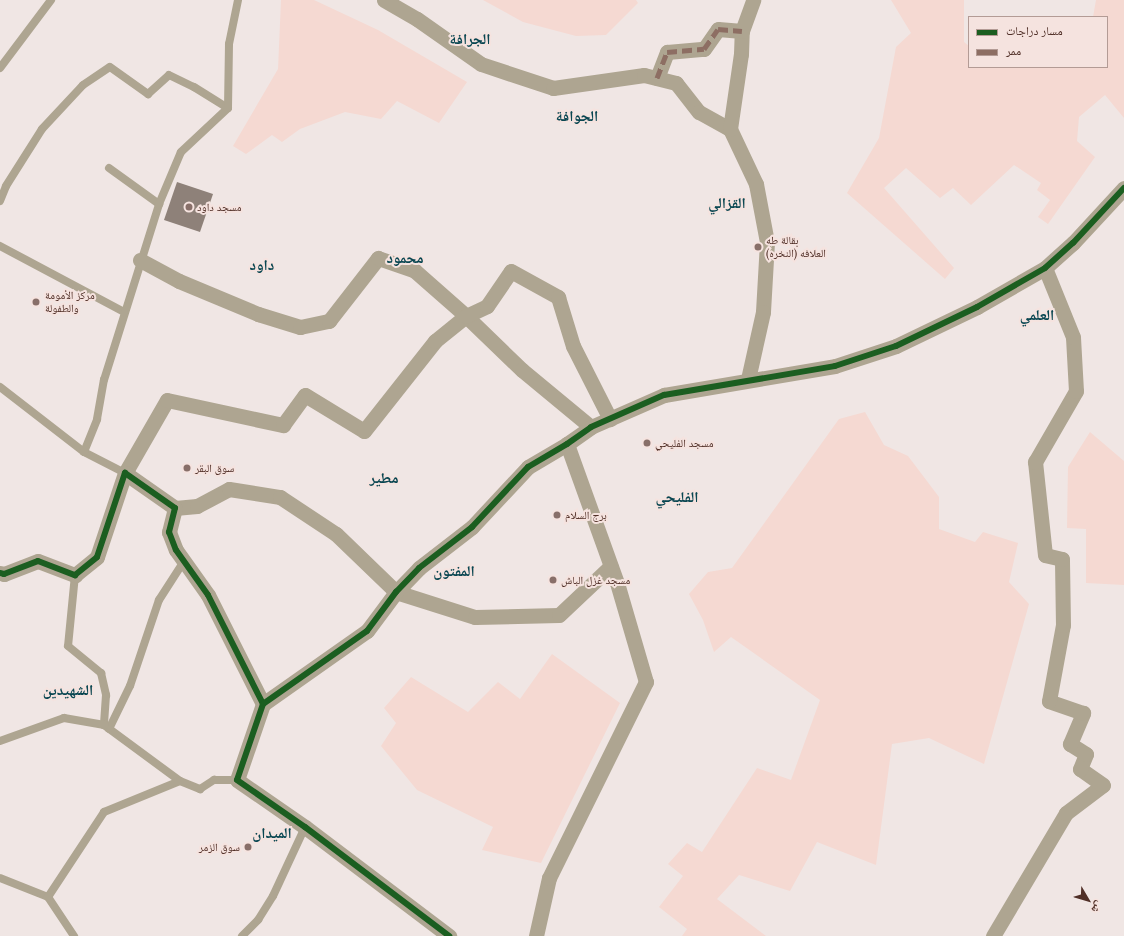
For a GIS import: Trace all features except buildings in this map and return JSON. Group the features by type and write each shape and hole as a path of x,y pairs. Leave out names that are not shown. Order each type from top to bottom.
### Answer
{"street":[{"path":"384,0 416,19 481,64 553,88 644,75 657,78 676,83 699,112 730,129"},
{"path":"748,380 764,312 767,242 756,184 730,129 741,54 742,31 753,0"},
{"path":"657,78 667,52 704,49 718,30 742,31"},
{"path":"449,936 305,827 237,780 263,704 367,631 396,592 419,568 472,527 528,466 567,444 592,427 664,395 835,366 896,346 977,307 1045,268 1074,243 1124,188"},
{"path":"140,260 179,281 258,314 300,327 329,321 378,258 415,271 466,316 522,370 592,427"},
{"path":"993,936 1066,813 1103,785 1080,769 1086,754 1070,744 1083,713 1049,701 1063,625 1062,559 1045,555 1035,462 1076,391 1073,337 1045,268"},
{"path":"0,573 4,574 38,562 74,575 97,557 125,473 167,400 283,424 305,395 364,431 435,341 466,316 487,306 511,271 558,297 573,346 610,419"},
{"path":"536,936 549,878 646,682 611,566 567,444"},
{"path":"125,473 175,508 196,506 229,489 280,497 336,534 396,592 475,617 559,615 611,566"},
{"path":"175,508 169,532 176,550 208,595 263,704"}],"lane":[{"path":"0,68 51,0"},
{"path":"84,452 97,419 104,380 158,204 182,152 228,108 229,44 238,0"},
{"path":"0,201 3,184 42,129 83,85 110,67 148,94 169,75 194,87 228,108"},
{"path":"109,168 158,204"},
{"path":"0,246 124,312"},
{"path":"0,387 84,452 125,473"},
{"path":"106,727 130,686 159,600 184,561"},
{"path":"74,575 68,646 101,673 106,695 106,727"},
{"path":"0,741 64,718 106,727 180,781 200,789 214,780 237,780"},
{"path":"48,897 104,812 180,781"},
{"path":"242,936 258,920 273,896 305,827"},
{"path":"0,878 48,897 74,936"}],"shaded area":[{"path":"281,0 314,0 378,30 467,82 439,123 397,101 381,119 345,112 300,129 282,142 272,135 246,154 233,146 278,69"},
{"path":"483,0 636,0 638,3 606,35 576,36 523,22"},
{"path":"891,0 964,0 964,42 968,45 968,68 1108,68 1108,16 1093,16 1096,0 1124,0 1124,118 1105,95 1079,117 1077,141 1095,157 1048,224 1038,217 1050,200 1037,190 1041,183 1014,165 971,205 953,188 940,198 906,168 884,188 954,268 945,279 847,193 879,138 896,47 911,33"},
{"path":"865,412 884,445 908,456 939,497 939,529 975,542 983,532 1018,543 1009,582 1029,604 984,764 929,738 892,744 876,865 817,842 790,891 739,875 717,899 766,936 682,936 687,929 659,907 683,876 668,864 687,843 702,852 757,768 791,780 820,700 731,637 714,652 703,620 689,594 708,572 732,568 839,419"},
{"path":"1090,432 1124,461 1124,585 1086,583 1086,529 1067,528 1068,467"},
{"path":"552,654 620,703 541,863 482,850 493,827 417,790 381,746 396,723 384,708 411,677 468,712 498,682 520,699"}],"marked path":[{"path":"657,78 667,52 704,49 718,29 742,31"}],"cycle path":[{"path":"263,704 367,631 396,592 419,568 472,527 528,467 567,444 591,427 664,395 835,366 896,346 977,307 1045,268 1073,243 1124,188"},
{"path":"0,573 4,574 38,561 75,575 97,557 125,473 175,508 169,532 176,550 208,595 263,704 237,780 305,827 449,936"}],"place":[{"name":"مسجد داود","path":"189,207"},
{"name":"بقالة طه العلافه (النخره)","path":"758,247"},
{"name":"مركز الأمومة والطفولة","path":"36,302"},
{"name":"مسجد الفليحي","path":"647,443"},
{"name":"سوق البقر","path":"187,468"},
{"name":"برج السلام","path":"557,515"},
{"name":"مسجد غزل الباش","path":"553,580"},
{"name":"سوق الزمر","path":"248,847"}],"district":[{"name":"الجرافة","path":"470,39"},
{"name":"الجوافة","path":"577,116"},
{"name":"القزالي","path":"727,203"},
{"name":"محمود","path":"405,258"},
{"name":"داود","path":"262,265"},
{"name":"العلمي","path":"1037,315"},
{"name":"مطير","path":"384,478"},
{"name":"الفليحي","path":"677,497"},
{"name":"المفتون","path":"454,571"},
{"name":"الشهيدين","path":"68,690"},
{"name":"الميدان","path":"272,833"}]}
